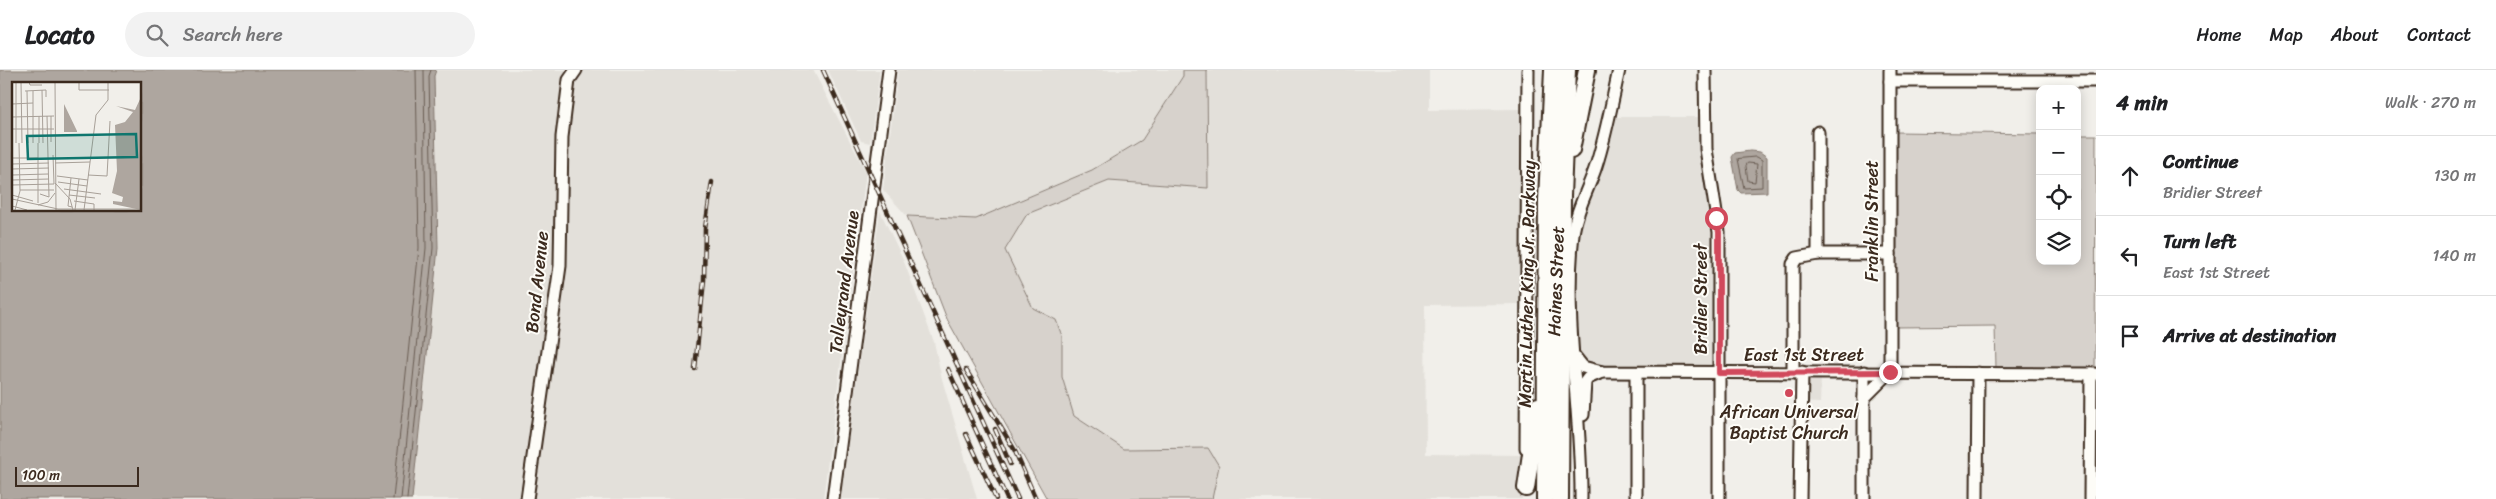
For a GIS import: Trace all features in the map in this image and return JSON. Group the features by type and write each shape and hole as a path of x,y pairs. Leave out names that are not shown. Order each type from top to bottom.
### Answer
{"highway":[{"name":"Martin Luther King Jr. Parkway","path":"1544,499 1547,200 1553,70"},
{"name":"Martin Luther King Jr. Parkway","path":"1560,497 1562,196 1567,70"},
{"path":"1562,196 1587,70"},
{"path":"1526,494 1546,344"}],"street":[{"name":"Bond Avenue","path":"527,499 560,266 562,138 569,80 576,70"},
{"name":"Talleyrand Avenue","path":"833,499 890,70"},
{"name":"Haines Street","path":"1526,494 1528,70"},
{"name":"Haines Street","path":"1581,499 1582,455 1571,352 1573,231 1600,153 1619,70"},
{"name":"Bridier Street","path":"1705,70 1706,150 1719,232 1719,499"},
{"path":"1890,76 2073,76 2096,81"},
{"name":"Franklin Street","path":"1890,76 1890,372"},
{"path":"1818,132 1818,254"},
{"path":"1800,499 1793,264 1800,256 1818,254 1890,254"},
{"name":"East 1st Street","path":"1571,352 1584,367 1602,372 2093,374"},
{"path":"1582,455 1584,387 1588,378 1602,372"},
{"path":"1864,372 1864,499"},
{"path":"1864,398 1890,372"},
{"path":"1636,373 1636,499"},
{"path":"1977,499 1978,373"},
{"path":"2090,499 2093,374"}],"shaded area":[{"path":"436,70 813,70 866,172 823,499 412,499 438,248 434,76"},
{"path":"828,70 880,70 870,143 861,141"},
{"path":"898,70 1183,70 1183,76 1142,140 1092,170 976,219 907,216 883,190"},
{"path":"1183,70 1207,70 1208,188 1109,181 1027,214 1005,250 1033,308 1056,320 1062,336 1062,377 1074,416 1124,449 1208,448 1219,466 1212,499 1047,499 947,319 907,216 976,219 1092,170 1142,140 1183,76"},
{"path":"1207,70 1429,70 1429,110 1523,109 1523,304 1425,305 1426,454 1523,455 1522,499 1212,499 1219,466 1208,448 1124,449 1074,416 1062,377 1062,336 1056,320 1033,308 1005,250 1027,214 1109,181 1208,188"},
{"path":"1611,117 1699,117 1701,150 1713,237 1714,367 1598,368 1583,364 1575,350 1576,239"},
{"path":"1895,132 2036,134 2036,265 2081,265 2081,135 2096,135 2095,369 1996,368 1995,326 1895,327"},
{"path":"880,211 903,259 934,342 942,379 977,499 840,499"},
{"path":"1799,377 1821,378 1820,403 1798,402"}],"water":[{"path":"0,70 436,70 434,76 438,248 412,499 0,499"},
{"path":"1760,152 1767,157 1767,192 1741,193 1738,190 1732,157 1735,153"}],"railway":[{"path":"823,70 1018,499"},
{"path":"695,369 704,280 705,228 712,182"},
{"path":"948,369 1007,499"},
{"path":"966,370 1014,449 1036,499"},
{"path":"995,429 1010,464"},
{"path":"966,434 996,499"}],"place":[{"name":"African Universal Baptist Church","path":"1789,393"}],"route":[{"path":"1716,218 1719,232 1719,373 1890,372"}]}
